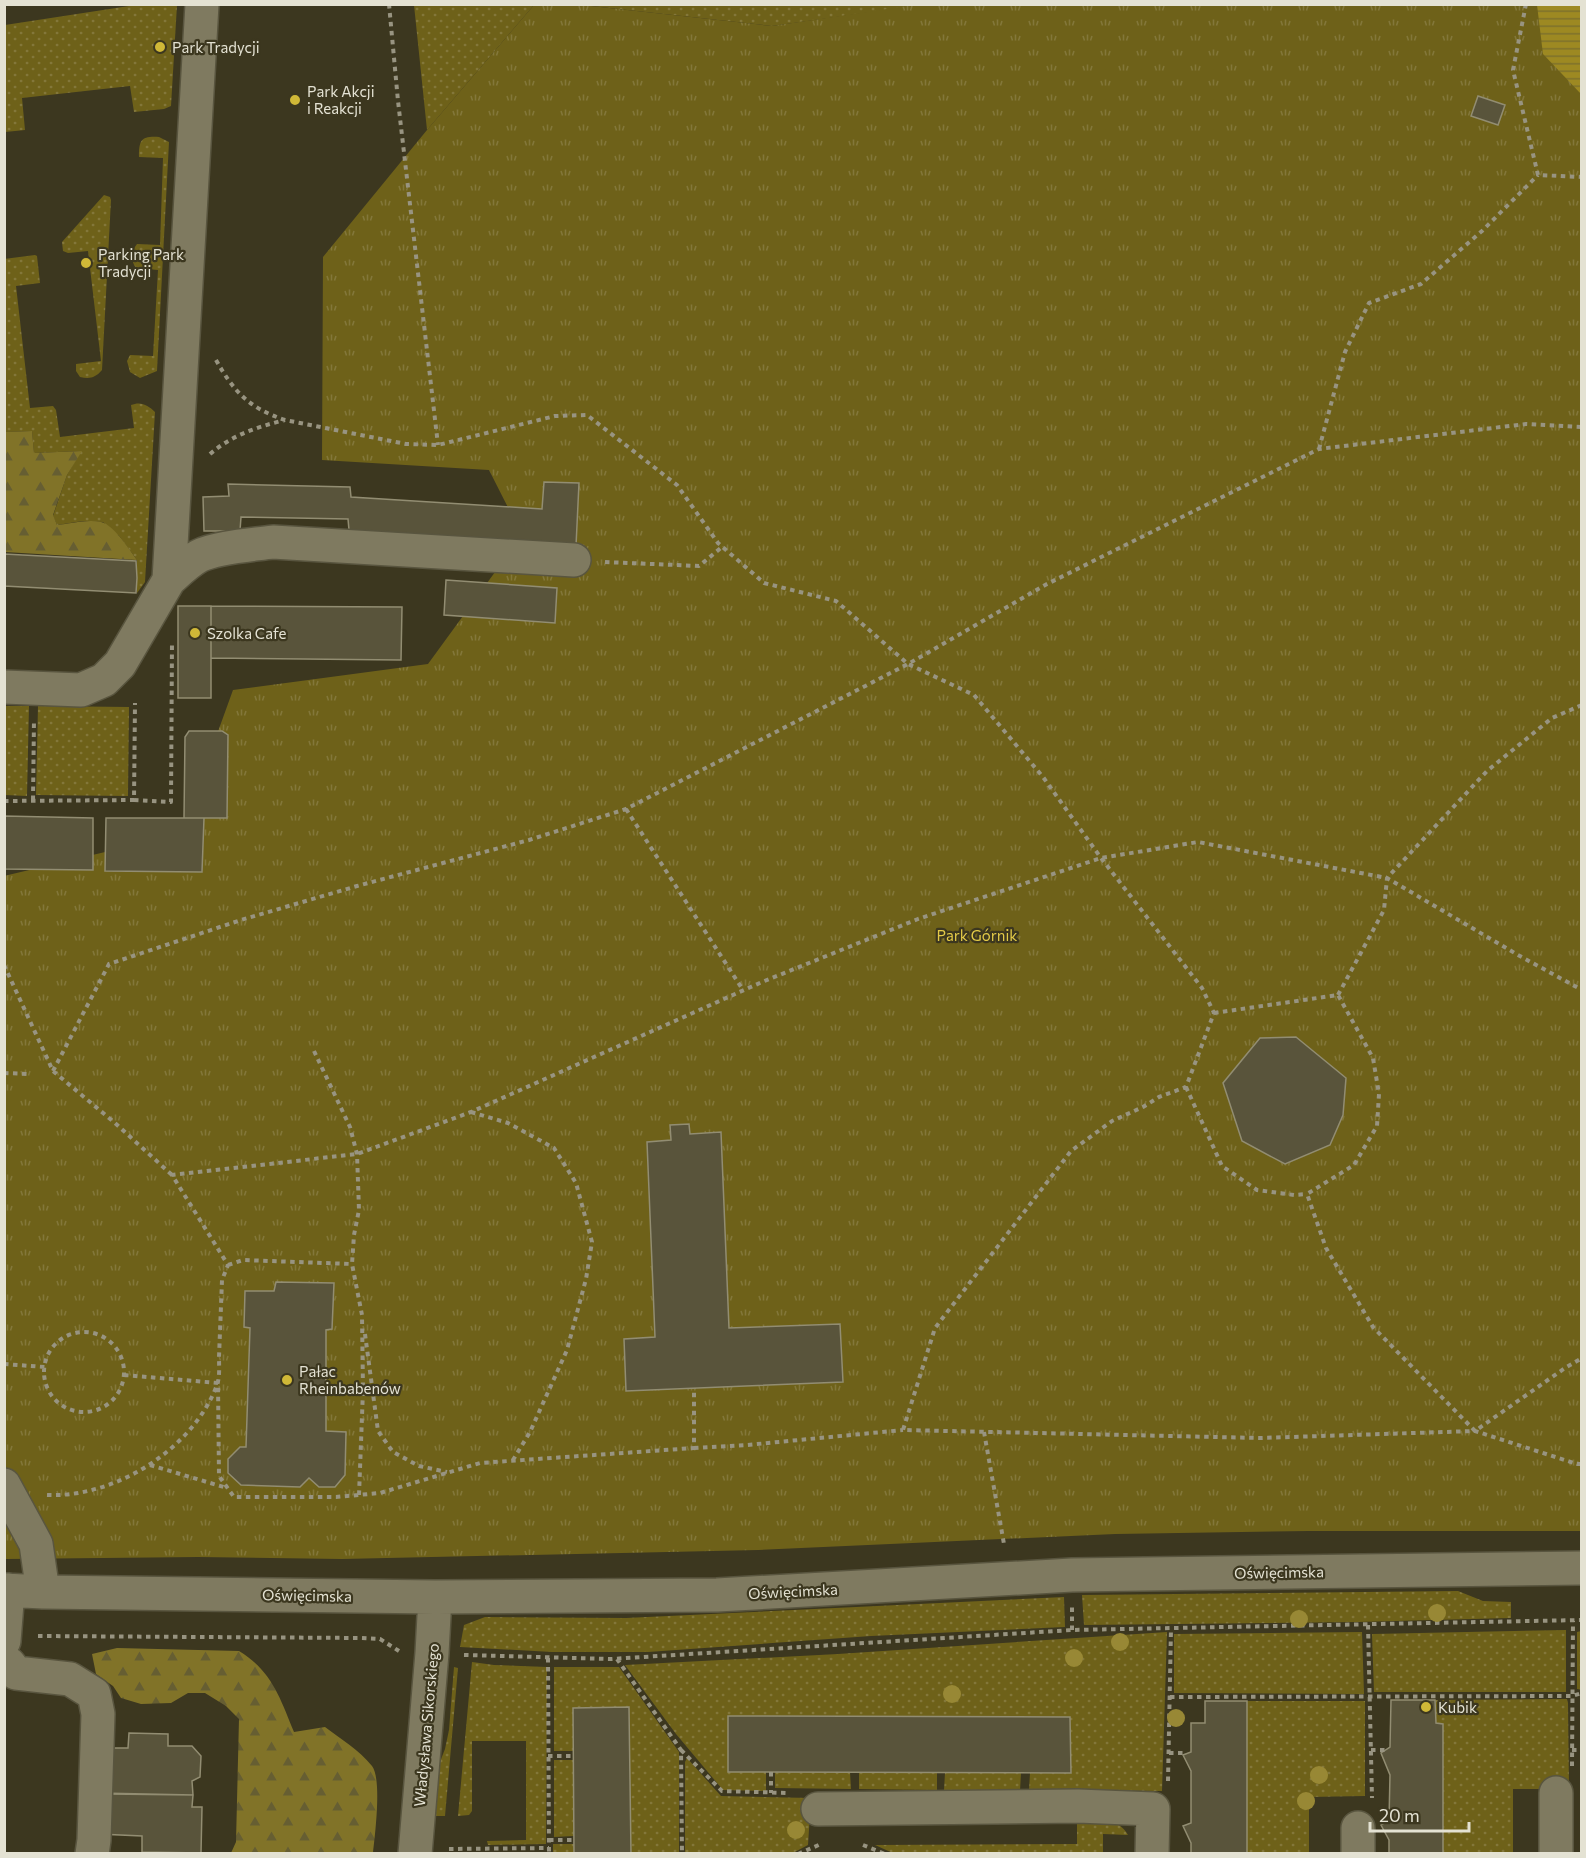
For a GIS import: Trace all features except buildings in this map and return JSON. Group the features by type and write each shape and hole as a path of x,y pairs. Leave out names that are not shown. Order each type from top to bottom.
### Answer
{"street":[{"path":"169,580 202,4"},
{"path":"20,688 81,690 104,680 120,664 169,580 199,556 231,548 273,542 574,560"},
{"path":"5,1487 36,1544 43,1592"},
{"name":"Oświęcimska","path":"6,1590 435,1597 717,1595 1072,1575 1581,1568"},
{"path":"6,1590 5,1653 16,1673 70,1679 94,1694 98,1714 92,1854"},
{"name":"Władysława Sikorskiego","path":"430,1851 432,1653 435,1597"},
{"path":"1556,1793 1556,1854"},
{"path":"805,1801 1153,1809 1152,1854"}],"path":[{"path":"389,4 438,446"},
{"path":"1526,4 1513,70 1538,175"},
{"path":"1319,449 1345,352 1369,303 1421,284 1482,231 1538,175 1581,177"},
{"path":"212,354 226,379 259,410 285,420 406,444 438,446 555,416 587,415 677,485 722,547 764,583 836,601 908,664 974,695 1044,777 1101,858 1202,988 1214,1014 1186,1087 1222,1166 1257,1190 1294,1196 1307,1194 1354,1165 1377,1126 1379,1094 1373,1058 1338,995"},
{"path":"206,458 219,447 245,432 285,420"},
{"path":"53,1071 109,964 241,920 529,840 626,809 908,664 1047,585 1319,449 1526,424 1581,426"},
{"path":"574,560 699,566 722,547"},
{"path":"4,801 171,802 172,633"},
{"path":"20,688 33,800"},
{"path":"134,800 135,703"},
{"path":"1338,995 1384,910 1388,878 1488,771 1552,718 1581,705"},
{"path":"626,809 743,990"},
{"path":"172,1175 357,1154 471,1112 743,990 918,919 1101,858 1198,842 1388,878 1581,990"},
{"path":"4,965 53,1071 172,1175 228,1265"},
{"path":"1214,1014 1338,995"},
{"path":"314,1051 350,1127 357,1154 359,1210 352,1264 362,1315 378,1431 393,1452 419,1466 448,1473"},
{"path":"4,1073 29,1074"},
{"path":"903,1430 935,1328 1071,1151 1112,1121 1159,1097 1186,1087"},
{"path":"471,1112 508,1123 554,1148 576,1183 592,1242 586,1279 567,1350 530,1432 513,1460"},
{"path":"1307,1194 1326,1248 1373,1327 1474,1431"},
{"path":"352,1264 243,1260 228,1265 222,1280 218,1383 219,1476 234,1497 336,1497 380,1493 480,1463 747,1445 903,1430 1260,1438 1474,1431 1581,1464"},
{"path":"359,1495 363,1390 362,1315"},
{"path":"83,1332 105,1338 113,1344 124,1364 124,1375 122,1386 108,1405 86,1412 75,1411 64,1407 48,1390 45,1367 53,1347 72,1334 83,1332"},
{"path":"1474,1431 1581,1358"},
{"path":"4,1364 45,1367"},
{"path":"124,1375 218,1383"},
{"path":"5,1487 27,1495 78,1494 110,1484 150,1466 183,1439 202,1413 218,1383"},
{"path":"694,1388 694,1448"},
{"path":"984,1432 1004,1544"},
{"path":"150,1466 228,1488"},
{"path":"1072,1601 1072,1630"},
{"path":"460,1654 616,1658 1072,1630 1581,1620"},
{"path":"1572,1696 1574,1621"},
{"path":"1363,1828 1371,1750 1368,1625"},
{"path":"1168,1785 1171,1629"},
{"path":"5,1653 35,1636 361,1638 380,1639 399,1651"},
{"path":"430,1851 549,1851 548,1658"},
{"path":"616,1658 681,1750 722,1791 771,1793 805,1801"},
{"path":"1170,1697 1572,1696 1581,1693"},
{"path":"681,1750 682,1854"},
{"path":"1371,1750 1386,1750"},
{"path":"1572,1750 1581,1750"},
{"path":"1169,1753 1187,1754"},
{"path":"548,1756 573,1756"},
{"path":"771,1772 771,1793"},
{"path":"549,1840 573,1840"},
{"path":"798,1854 821,1844"},
{"path":"862,1845 885,1854"}],"green space":[{"path":"142,4 177,5 171,106 164,109 134,112 130,86 22,98 25,130 5,132 5,25"},
{"name":"Park Górnik","path":"921,4 1581,5 1581,1531 1115,1534 758,1550 342,1559 198,1557 5,1559 4,876 181,834 233,690 428,664 522,535 489,470 322,460 323,257 534,5 582,5 772,26"},
{"path":"414,5 534,5 427,130"},
{"path":"582,5 921,5 772,26"},
{"path":"148,137 159,137 169,142 157,371 140,378 130,372 127,361 130,355 153,356 158,270 136,268 132,256 137,244 160,245 163,158 139,157 139,151 142,140"},
{"path":"104,195 110,197 111,200 102,370 95,376 84,378 80,377 76,371 76,364 101,361 88,251 68,253 63,251 62,242"},
{"path":"35,255 40,283 16,286 30,408 53,406 56,410 60,437 134,428 131,405 138,403 150,407 155,412 145,582 137,593 137,560 120,537 103,522 83,521 57,525 53,516 67,475 81,451 34,453 32,431 5,432 4,259"},
{"path":"32,431 34,453 82,451 67,475 53,515 57,525 90,521 106,524 121,538 137,560 5,552 5,432"},
{"path":"5,706 29,706 27,796 5,795"},
{"path":"38,706 129,707 128,796 36,795"},
{"path":"1458,1591 1483,1601 1511,1602 1511,1618 1084,1625 1082,1595"},
{"path":"1064,1597 1065,1627 871,1636 648,1652 552,1652 460,1647 464,1625 485,1617 626,1618"},
{"path":"1566,1630 1566,1692 1374,1692 1372,1634"},
{"path":"1581,1631 1582,1690 1577,1689 1577,1632"},
{"path":"1167,1632 1162,1791 1029,1790 1030,1773 1071,1773 1069,1717 729,1716 766,1772 766,1791 723,1790 676,1734 625,1665 838,1654"},
{"path":"1362,1632 1364,1694 1174,1693 1174,1634"},
{"path":"117,1648 239,1651 260,1667 274,1686 294,1732 325,1727 356,1750 372,1766 377,1783 373,1853 231,1853 236,1842 239,1719 226,1706 205,1693 188,1693 171,1703 141,1704 121,1698 113,1686 96,1674 92,1654"},
{"path":"472,1662 547,1667 546,1844 488,1845 487,1841 526,1840 526,1741 472,1741 472,1811 469,1815 458,1816"},
{"path":"454,1667 458,1668 445,1816 434,1816 434,1777 445,1749 449,1730"},
{"path":"554,1667 619,1667 679,1752 679,1853 631,1853 629,1708 573,1708 573,1751 554,1751"},
{"path":"1567,1699 1569,1789 1513,1789 1513,1853 1443,1853 1443,1725 1436,1723 1435,1700"},
{"path":"1247,1701 1365,1701 1365,1796 1309,1797 1309,1853 1247,1853"},
{"path":"687,1758 721,1796 811,1798 808,1845 791,1854 685,1854 685,1762"},
{"path":"554,1760 573,1760 574,1836 554,1837"},
{"path":"775,1772 850,1772 851,1789 775,1788"},
{"path":"859,1772 937,1773 937,1790 859,1789"},
{"path":"945,1773 1021,1773 1020,1791 944,1790"},
{"path":"1077,1814 1112,1822 1124,1829 1128,1835 1103,1834 1103,1854 895,1854 875,1845 1077,1844"},
{"path":"553,1844 574,1844 574,1853 553,1853"}],"shaded area":[{"path":"1537,5 1581,5 1581,94 1543,54"}],"place":[{"name":"Park Tradycji","path":"160,47"},
{"name":"Park Akcji i Reakcji","path":"295,100"},
{"name":"Parking Park Tradycji","path":"86,263"},
{"name":"Szolka Cafe","path":"195,633"},
{"name":"Pałac Rheinbabenów","path":"287,1380"},
{"name":"Kubik","path":"1426,1707"}]}
